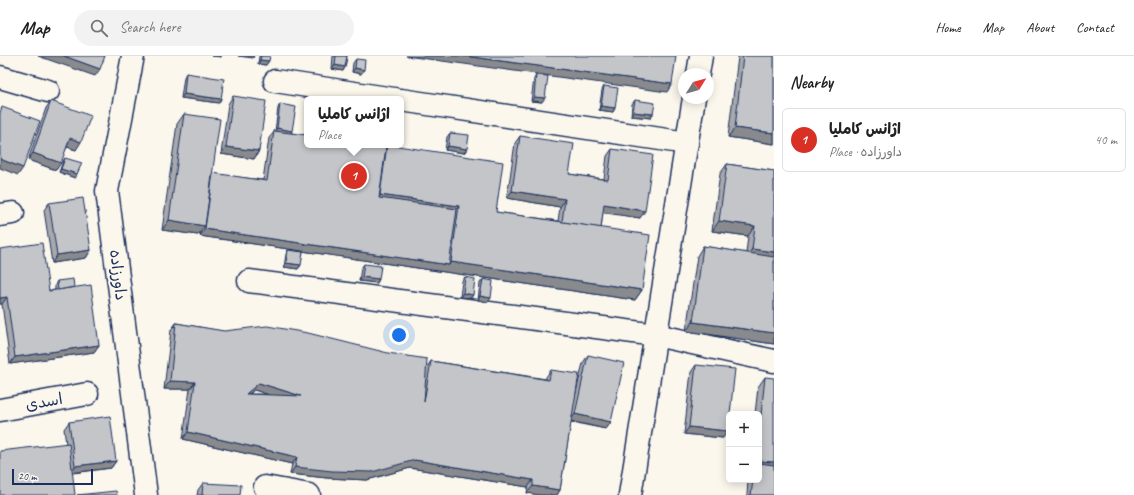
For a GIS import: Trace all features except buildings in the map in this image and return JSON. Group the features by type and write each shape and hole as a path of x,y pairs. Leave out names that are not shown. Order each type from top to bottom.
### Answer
{"street":[{"name":"داورزاده","path":"133,56 107,191 146,495"},
{"path":"699,68 701,56"},
{"path":"0,77 48,91"},
{"path":"275,81 374,96"},
{"path":"404,100 687,143"},
{"path":"630,495 693,104"},
{"path":"249,281 656,335 774,360"},
{"name":"اسدی","path":"0,410 87,394"},
{"path":"265,487 309,495"}],"place":[{"name":"اژانس کاملیا","path":"354,176"}]}
